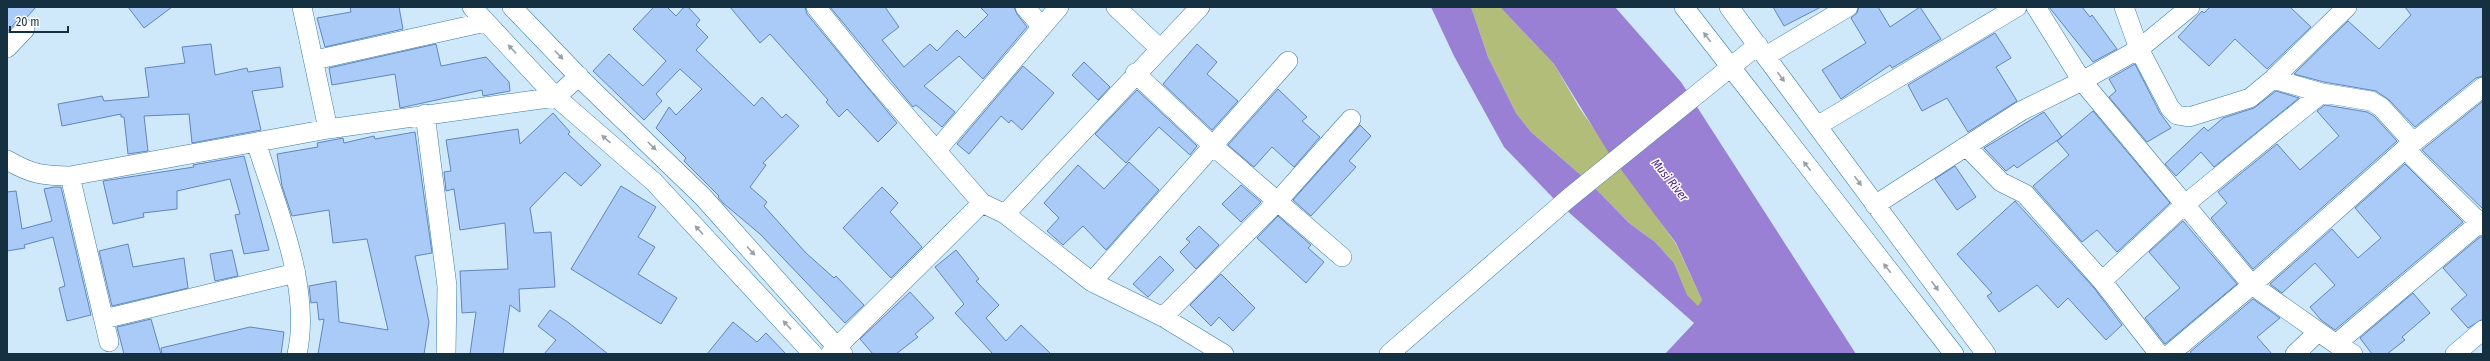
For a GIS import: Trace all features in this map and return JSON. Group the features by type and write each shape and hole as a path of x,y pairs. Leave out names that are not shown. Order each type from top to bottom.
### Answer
{"street":[{"path":"302,7 315,60 328,129"},
{"path":"472,7 556,96 654,182 813,354"},
{"path":"512,7 579,76 703,197 837,352 982,203"},
{"path":"816,7 874,79 982,203 1005,214 1092,282 1163,316 1224,354"},
{"path":"1025,7 1042,27"},
{"path":"936,150 1059,7"},
{"path":"1116,7 1159,48"},
{"path":"1005,214 1159,48 1200,7"},
{"path":"1684,7 1954,354"},
{"path":"1729,7 1986,354"},
{"path":"1391,352 1570,196 1730,68 1762,50 1848,7"},
{"path":"1817,126 2017,7"},
{"path":"2036,7 2082,81 2252,285 2318,332 2353,354"},
{"path":"2124,7 2139,49 2170,108 2178,115 2189,117 2250,98 2273,79 2347,7"},
{"path":"1875,204 2021,111 2082,81 2139,49 2190,7"},
{"path":"315,60 486,22"},
{"path":"7,48 25,29"},
{"path":"1092,282 1288,61"},
{"path":"1136,73 1212,145 1342,257"},
{"path":"7,160 26,171 42,176 70,176 328,129 556,96 579,76"},
{"path":"2273,79 2322,93 2371,101 2381,107 2409,146 2482,223 2336,344"},
{"path":"2170,354 2252,285 2409,146 2482,89"},
{"path":"2102,281 2184,205 2322,93"},
{"path":"425,114 447,286 446,354"},
{"path":"1163,316 1277,202 1351,119"},
{"path":"256,142 296,273 301,337 297,354"},
{"path":"1966,146 2001,182 2025,194 2102,281 2159,354"},
{"path":"70,176 109,342"},
{"path":"104,318 296,273"},
{"path":"2455,354 2483,330"},
{"path":"2295,354 2318,332"}],"green space":[{"path":"1471,7 1500,7 1554,64 1580,109 1676,244 1702,300 1698,307 1687,296 1674,263 1655,242 1629,223 1589,182 1531,132 1516,113 1488,57"}],"water":[{"name":"Musi River","path":"1431,7 1471,7 1488,57 1516,113 1531,132 1589,182 1629,223 1655,242 1674,263 1687,295 1698,306 1702,300 1676,243 1610,155 1554,64 1500,7 1615,7 1681,82 1856,354 1665,354 1694,323 1556,201 1504,147 1454,56"}],"building":[{"path":"7,7 36,7 26,18 17,21 7,32"},
{"path":"128,7 172,7 144,28"},
{"path":"350,7 399,7 403,29 325,47 317,18 351,12"},
{"path":"654,7 667,7 676,16 684,7 688,7 700,20 696,25 708,37 696,50 754,106 762,97 782,118 786,114 799,126 763,163 766,165 750,187 767,202 764,206 806,253 834,278 836,276 864,305 845,323 760,234 723,203 718,197 719,196 684,161 686,158 656,128 669,107 676,115 702,89 680,69 656,94 662,101 644,120 593,71 609,54 643,86 666,61 633,29"},
{"path":"730,7 805,7 807,14 897,123 878,142 847,109 839,117 826,102 828,100 770,34 760,43"},
{"path":"830,7 885,7 899,27 882,40 904,67 930,44 937,51 957,30 965,38 988,15 980,7 1014,7 1017,14 1027,27 983,79 959,56 924,86 955,112 942,127 916,105 913,107"},
{"path":"1773,7 1821,7 1784,26"},
{"path":"1859,7 1878,7 1890,27 1920,7 1941,39 1892,68 1890,65 1841,99 1822,70 1866,43 1851,18 1857,13"},
{"path":"2049,7 2082,7 2090,17 2092,15 2117,49 2093,62"},
{"path":"2210,7 2290,7 2311,27 2267,69 2235,39 2209,66 2178,37 2202,11 2204,13"},
{"path":"2405,7 2483,7 2483,76 2476,78 2415,127 2389,100 2376,91 2324,82 2294,74 2348,21 2379,49 2411,15"},
{"path":"1995,33 2011,58 1996,67 2017,101 1968,132 1947,98 1922,111 1908,85"},
{"path":"211,44 215,75 247,68 248,72 280,67 283,87 252,91 261,130 192,143 189,114 144,116 148,151 128,154 124,117 121,117 121,114 62,126 58,104 102,96 104,101 149,97 145,68 185,63 182,47"},
{"path":"436,44 441,66 486,57 509,82 510,91 483,96 482,90 400,108 395,74 332,85 329,68"},
{"path":"1197,44 1217,62 1207,74 1238,101 1212,130 1163,84"},
{"path":"1084,62 1110,87 1098,100 1072,75"},
{"path":"2135,64 2160,113 2171,128 2147,142 2109,97 2116,91 2109,79"},
{"path":"1023,66 1054,93 1022,130 1011,120 1009,123 1001,116 969,154 957,144"},
{"path":"1278,89 1307,117 1302,121 1320,137 1294,167 1272,147 1254,167 1228,145"},
{"path":"1137,90 1197,146 1190,155 1159,127 1126,163 1095,134"},
{"path":"2276,91 2299,98 2214,167 2201,152 2176,176 2165,164 2204,127 2208,131 2223,118 2254,108"},
{"path":"2483,101 2483,209 2422,150"},
{"path":"2325,105 2367,112 2374,116 2397,141 2253,269 2211,218 2227,203 2218,192 2277,144 2300,170 2339,136 2317,111"},
{"path":"2093,111 2170,203 2117,252 2097,230 2082,242 2033,186 2069,155 2057,141"},
{"path":"2044,112 2062,137 2017,168 2014,165 2006,171 1984,148"},
{"path":"553,113 570,132 568,134 601,165 581,186 565,172 530,208 534,233 551,232 555,287 519,289 520,312 510,305 503,354 470,354 476,312 462,313 460,271 508,269 505,223 460,230 454,189 446,191 444,172 451,171 446,140 518,129 520,144"},
{"path":"1360,125 1371,136 1349,161 1356,167 1311,216 1293,200"},
{"path":"415,132 432,253 415,256 429,322 424,354 318,354 324,319 319,320 317,302 311,303 309,286 336,281 339,322 388,330 367,239 333,243 329,210 292,216 282,186 277,154 318,147 317,143 343,138 344,143 374,136 375,139"},
{"path":"244,156 269,250 244,254 235,215 240,214 230,179 177,191 177,209 143,213 144,217 113,224 103,181 194,167 193,165"},
{"path":"1129,162 1159,190 1106,250 1083,226 1063,245 1047,231 1059,218 1044,203 1078,165 1104,189"},
{"path":"2405,164 2463,222 2335,330 2321,320 2310,307 2335,285 2315,263 2282,293 2270,284 2332,229 2358,258 2381,238 2355,208"},
{"path":"1955,166 1976,197 1957,210 1935,179"},
{"path":"1241,185 1261,202 1241,222 1222,204"},
{"path":"621,186 656,207 638,237 655,247 638,274 677,298 661,324 571,269"},
{"path":"61,187 91,315 67,321 59,288 65,286 53,237 24,245 25,248 7,251 7,192 16,191 22,229 52,221 44,189"},
{"path":"882,187 898,203 890,212 922,247 891,278 843,228"},
{"path":"2015,201 2094,288 2122,325 2106,340 2068,298 2058,308 2037,285 1999,312 1987,296 1992,293 1957,254"},
{"path":"1278,216 1311,245 1308,248 1324,262 1306,283 1257,238"},
{"path":"2183,221 2237,284 2165,344 2145,318 2180,288 2149,252"},
{"path":"1199,226 1219,245 1196,269 1180,252 1190,242 1186,239"},
{"path":"2480,237 2483,237 2483,319 2468,328 2451,309 2467,295 2443,268"},
{"path":"128,244 133,267 184,258 188,288 112,306 99,251"},
{"path":"232,250 238,276 215,281 210,254"},
{"path":"956,250 979,279 976,281 999,305 986,318 1006,341 1021,325 1051,354 993,354 955,313 964,304 935,267"},
{"path":"1160,256 1174,270 1148,297 1133,284"},
{"path":"1221,274 1255,308 1233,331 1219,317 1211,326 1190,305"},
{"path":"910,292 934,318 915,334 918,337 896,354 873,354 860,339"},
{"path":"2413,293 2430,313 2402,337 2405,340 2387,354 2372,354 2360,338"},
{"path":"2253,299 2280,318 2257,337 2272,354 2192,354 2190,352"},
{"path":"550,310 608,354 544,354 556,340 538,326"},
{"path":"151,319 161,354 124,354 117,327"},
{"path":"733,322 757,342 766,333 786,354 707,354"},
{"path":"250,327 284,332 281,354 162,354 161,348"}]}
